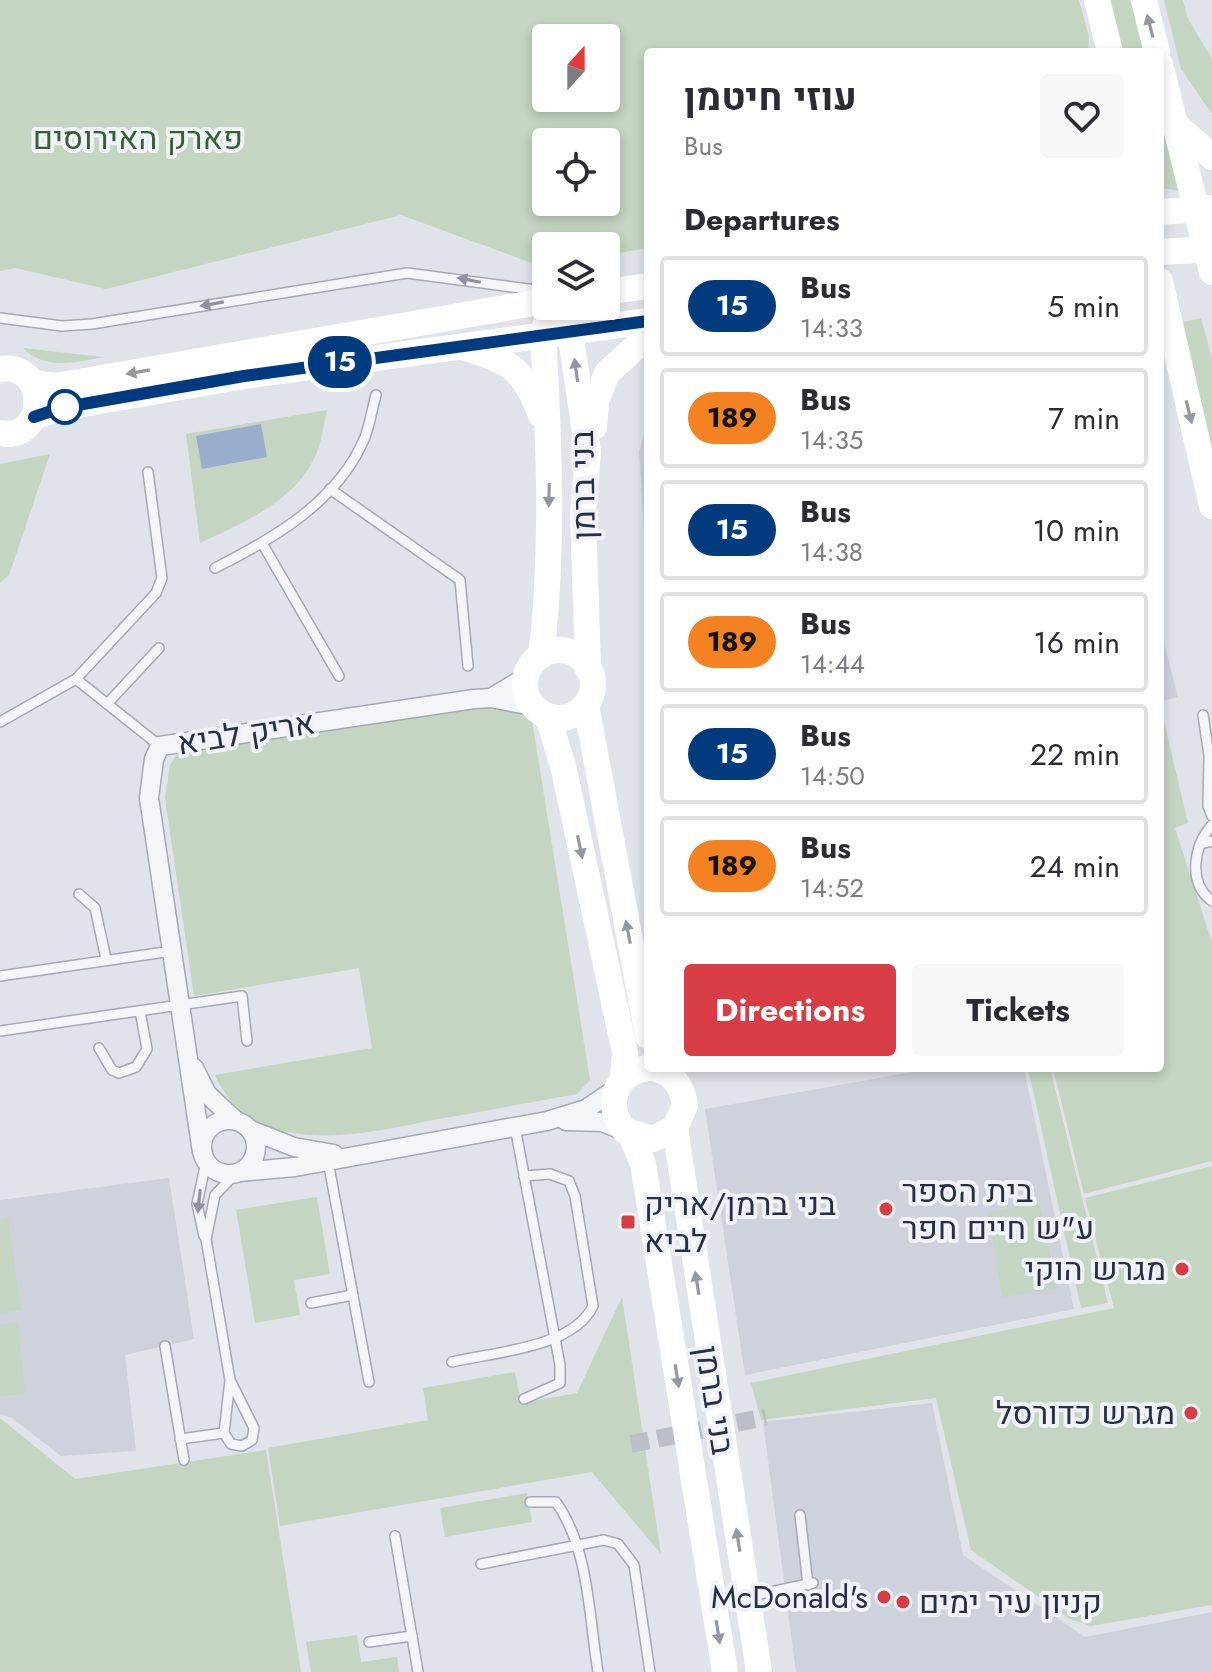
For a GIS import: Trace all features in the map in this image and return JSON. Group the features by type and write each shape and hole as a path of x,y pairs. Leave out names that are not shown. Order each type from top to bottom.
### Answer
{"street":[{"path":"1097,0 1109,48"},
{"path":"1144,0 1156,48"},
{"path":"1164,80 1175,123 1205,208 1210,256 1164,252"},
{"path":"1175,123 1212,157"},
{"path":"1164,212 1205,208"},
{"path":"620,290 644,287"},
{"path":"1164,301 1212,506"},
{"path":"0,368 15,369 33,383 56,386 532,303"},
{"name":"בני ברמן","path":"533,667 547,603 549,435 543,333 548,320"},
{"name":"בני ברמן","path":"563,320 570,331 588,452 584,490 588,669"},
{"path":"0,433 17,432 34,417 60,408 244,376 644,322"},
{"path":"584,490 600,387 615,363 644,339"},
{"path":"1164,344 1176,360"},
{"path":"458,346 506,362 521,373 530,387 549,435"},
{"path":"33,383 38,405 34,417"},
{"path":"540,711 569,717 586,705 592,693 584,662 565,651 533,667 526,691 540,711 564,770 625,1053 613,1110 628,1133 653,1139 678,1123 685,1105 662,1072 619,1084"},
{"name":"אריק לביא","path":"491,698 533,667"},
{"name":"אריק לביא","path":"204,1157 149,798 152,768 160,746 491,698 540,711"},
{"path":"586,705 644,1015"},
{"name":"אריק לביא","path":"187,1046 207,1094 243,1125 328,1158"},
{"name":"אריק לביא","path":"238,1172 361,1155 547,1121 586,1109 619,1084"},
{"path":"226,1119 243,1125 256,1154 238,1172 219,1173 204,1157 202,1143 210,1127 226,1119"},
{"name":"אריק לביא","path":"547,1121 602,1122 628,1133"},
{"name":"בני ברמן","path":"678,1123 759,1672"},
{"name":"בני ברמן","path":"628,1133 643,1164 725,1672"}],"lane":[{"path":"0,318 62,326 92,324 407,273 532,289"},
{"path":"215,568 262,543 296,520 330,489 345,472 365,437 376,395"},
{"path":"0,722 76,679 156,593 162,578 148,472"},
{"path":"330,489 460,580 468,666"},
{"path":"262,543 339,676"},
{"path":"107,704 159,648"},
{"path":"76,679 160,746"},
{"path":"1203,715 1209,755 1208,806 1212,816"},
{"path":"1212,825 1196,855 1199,885 1212,901"},
{"path":"1200,844 1212,841"},
{"path":"79,894 95,908 106,959"},
{"path":"0,976 172,951"},
{"path":"0,1031 242,996 247,1041"},
{"path":"99,1048 112,1070 119,1073 136,1067 147,1049 140,1011"},
{"path":"515,1127 555,1339 560,1383 524,1399"},
{"path":"204,1157 197,1204 198,1221 206,1239 230,1380 224,1433 236,1446 247,1444 254,1435 251,1419 230,1380"},
{"path":"328,1158 369,1382"},
{"path":"206,1239 215,1195 238,1172"},
{"path":"452,1362 555,1339 572,1332 587,1319 593,1306 575,1196 569,1181 550,1174 524,1176"},
{"path":"311,1303 353,1295"},
{"path":"165,1346 184,1460"},
{"path":"180,1439 224,1433"},
{"path":"530,1502 556,1502 568,1519 577,1545 598,1672"},
{"path":"747,1596 811,1584 800,1515"},
{"path":"395,1536 418,1672"},
{"path":"481,1564 604,1540 618,1544 634,1565 650,1672"},
{"path":"369,1642 412,1636"}],"shaded area":[{"path":"644,435 644,529 639,451"},
{"path":"1164,643 1178,697 1164,701"},
{"name":"בית הספר ע\"ש חיים חפר","path":"913,1072 1025,1072 1074,1309 745,1375 705,1109"},
{"path":"169,1178 194,1339 125,1355 136,1451 61,1456 12,1418 0,1414 0,1200"},
{"path":"932,1403 963,1555 1085,1637 1212,1612 1212,1672 796,1672 763,1422"}],"green space":[{"name":"פארק האירוסים","path":"0,0 1079,0 1089,37 1088,48 644,48 644,249 620,253 620,232 532,232 532,263 401,215 106,289 15,268 0,271"},
{"path":"1106,0 1130,0 1143,48 1120,48"},
{"path":"1164,0 1183,0 1187,17 1212,59 1212,114 1181,69"},
{"path":"1164,129 1180,191 1164,189"},
{"path":"1201,318 1212,359 1212,481 1170,325"},
{"path":"23,348 104,357 51,362 41,360"},
{"path":"327,410 317,452 297,484 252,518 200,543 186,434"},
{"path":"50,454 9,575 0,583 0,464"},
{"path":"484,694 529,702 590,1080 577,1094 379,1130 314,1135 284,1131 256,1121 233,1103 215,1075 372,1048 359,968 194,996 165,798 170,765 183,745"},
{"path":"1164,722 1188,823 1175,828 1212,943 1212,1161 1084,1194 1054,1072 1164,1072"},
{"path":"1029,1072 1051,1072 1108,1303 1081,1308"},
{"path":"1212,1166 1212,1605 1090,1626 1070,1619 971,1550 936,1398 761,1420 751,1383 1114,1308 1085,1198"},
{"path":"317,1197 330,1274 294,1280 300,1315 255,1323 236,1210"},
{"path":"1039,1203 1057,1289 1002,1297 988,1212"},
{"path":"8,1218 21,1310 0,1313 0,1220"},
{"path":"622,1297 661,1554 592,1472 280,1526 268,1448 428,1420 423,1388 515,1372 521,1403 577,1393"},
{"path":"18,1322 25,1394 0,1396 0,1325"},
{"path":"0,1418 75,1479 266,1450 301,1672 0,1672"},
{"path":"527,1493 532,1522 445,1537 440,1508"},
{"path":"357,1635 361,1662 397,1657 399,1672 311,1672 306,1642"}],"water":[{"path":"261,424 267,457 202,469 196,436"}],"tunnel":[{"path":"631,1444 766,1417"}],"bus line":[{"name":"15","path":"34,417 60,408 244,376 644,322"}],"place":[{"name":"בית הספר ע\"ש חיים חפר","path":"886,1209"},
{"name":"בני ברמן/אריק לביא","path":"628,1222"},
{"name":"מגרש הוקי","path":"1182,1269"},
{"name":"מגרש כדורסל","path":"1191,1413"},
{"name":"McDonald's","path":"884,1597"},
{"name":"קניון עיר ימים","path":"903,1602"}]}
